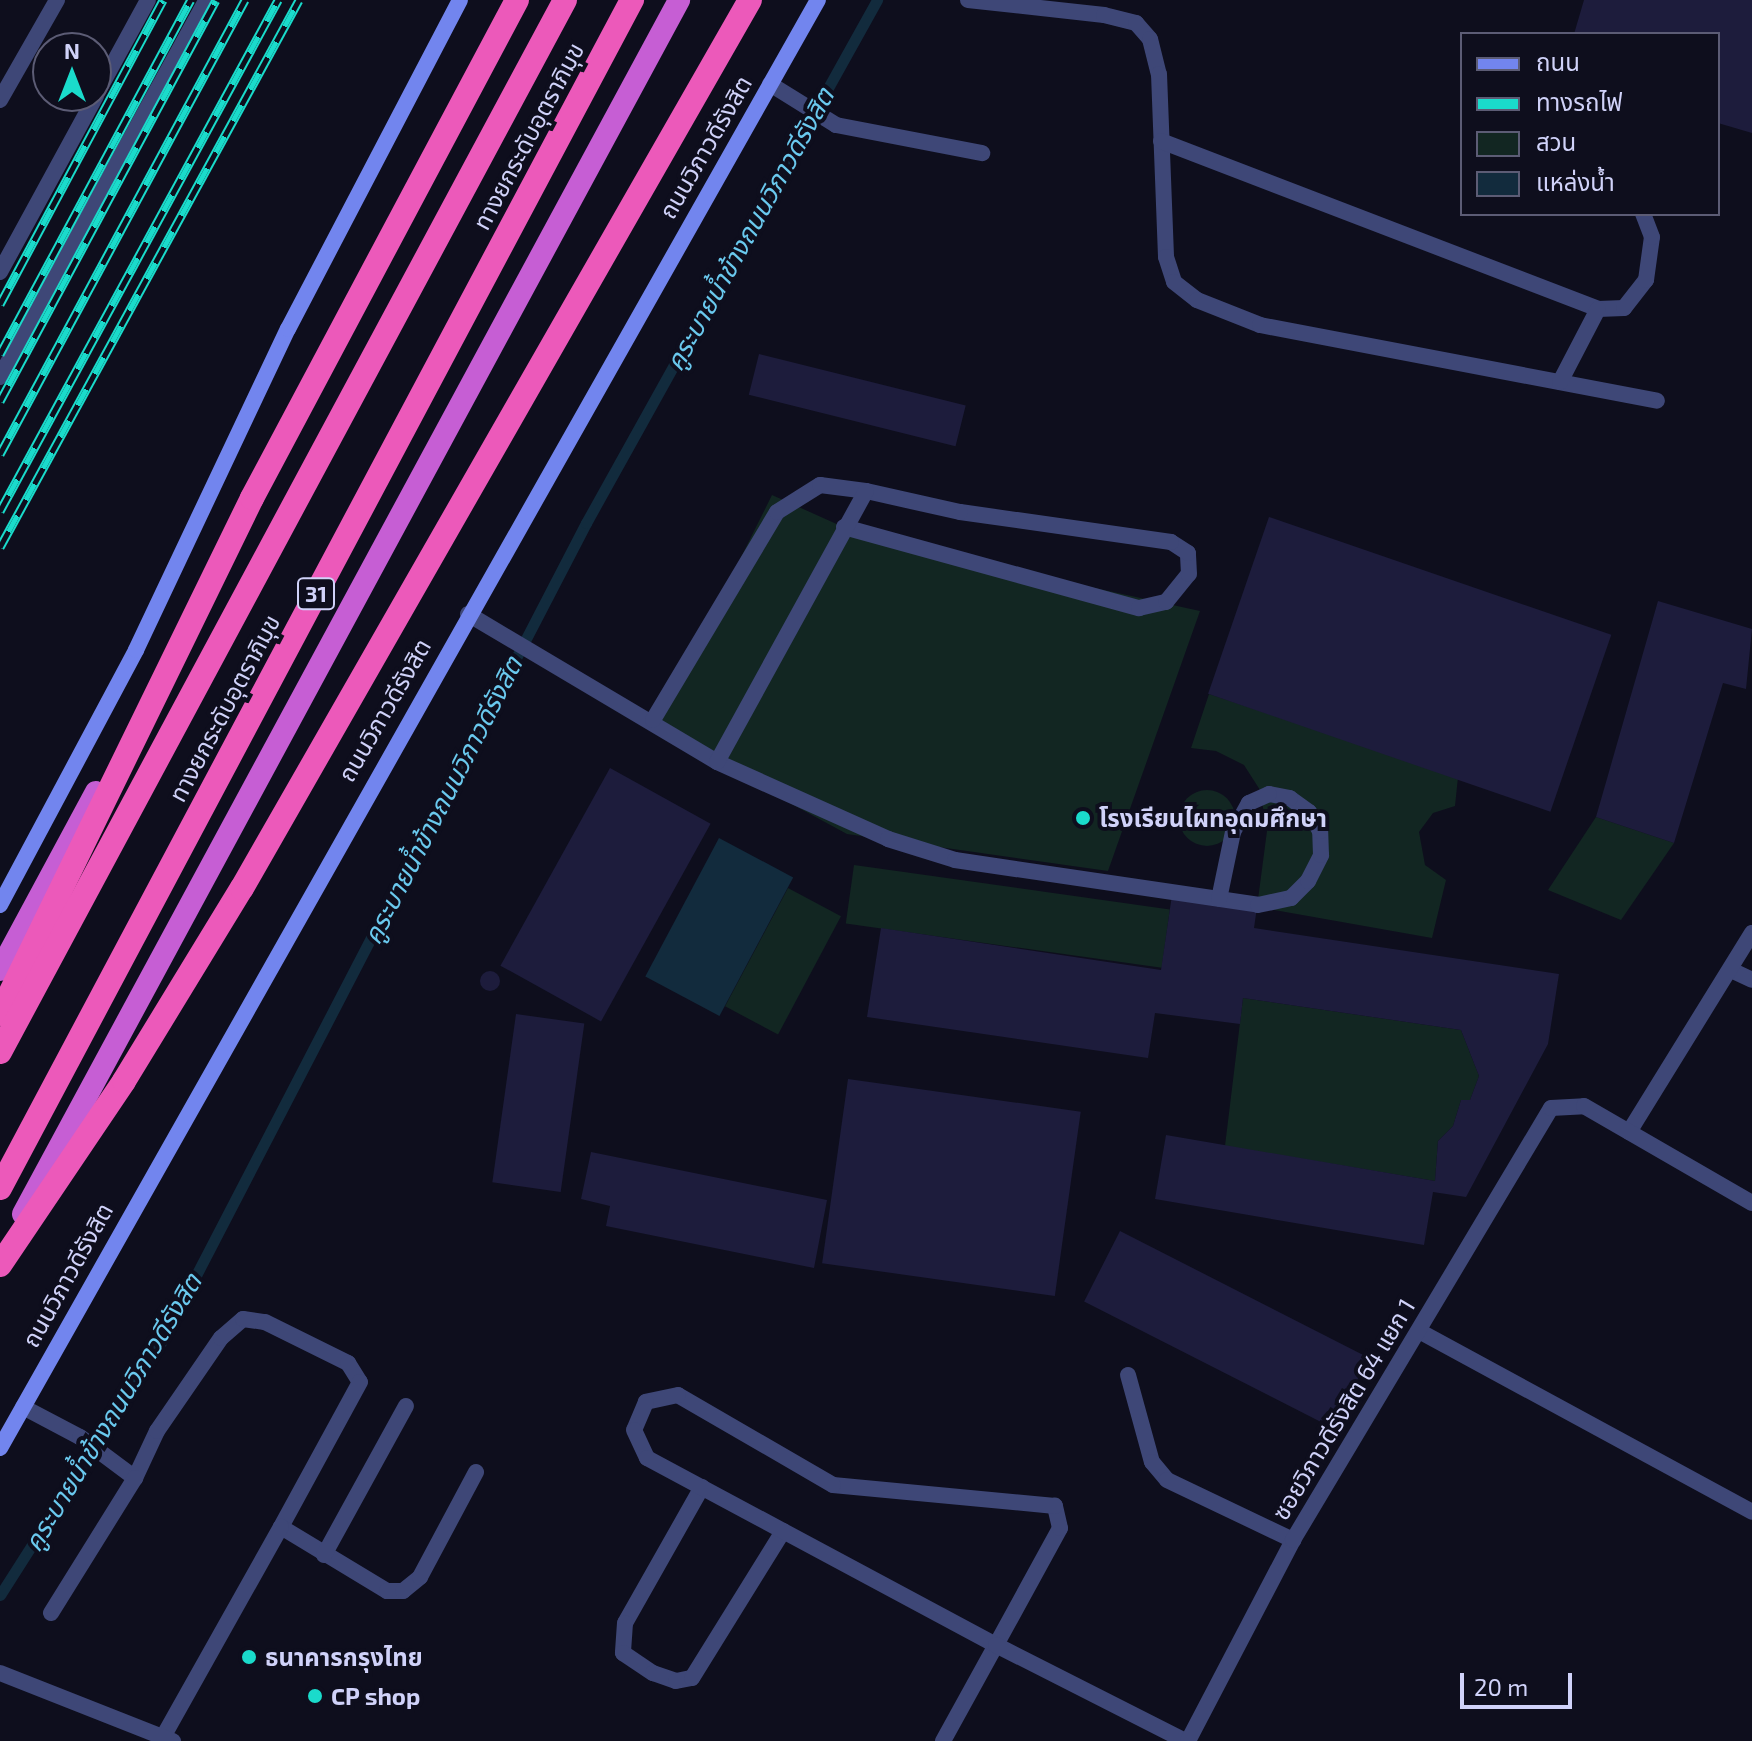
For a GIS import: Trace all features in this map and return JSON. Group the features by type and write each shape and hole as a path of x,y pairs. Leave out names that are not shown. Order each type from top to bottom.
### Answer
{"highway":[{"path":"0,1014 245,512 517,0"},
{"path":"0,970 524,0"},
{"name":"ทางยกระดับอุตราภิมุข","path":"0,1052 565,0"},
{"name":"ทางยกระดับอุตราภิมุข","path":"0,1188 632,0"},
{"name":"31","path":"0,1257 679,0"},
{"path":"0,1265 124,1081 242,888 750,0"}],"main road":[{"path":"0,905 136,650 288,329 460,0"},
{"name":"ถนนวิภาวดีรังสิต","path":"0,1448 468,614 818,0"}],"street":[{"path":"0,100 57,0"},
{"path":"112,66 148,0"},
{"path":"0,377 206,0"},
{"path":"968,0 1136,23 1150,39 1159,74 1166,257 1174,282 1197,300 1260,325 1657,401"},
{"path":"770,84 836,125 982,153"},
{"path":"0,272 87,112"},
{"path":"1161,141 1598,309 1624,308 1646,280 1652,237 1644,216"},
{"path":"1560,382 1598,309"},
{"path":"653,720 777,512 820,485 866,491 960,512 1171,542 1188,553 1189,574 1166,602 1139,608 979,569 844,527"},
{"path":"717,762 866,491"},
{"path":"468,614 539,658 653,720 717,762 888,839 955,860 1258,905 1291,898 1321,855 1320,831 1309,812 1290,798 1269,794 1249,803 1233,832 1219,899"},
{"path":"1752,933 1629,1132 1752,1203"},
{"path":"1731,970 1752,980"},
{"name":"ซอยวิภาวดีรังสิต 64 แยก 1","path":"1186,1741 1293,1540 1551,1108 1584,1106 1629,1132"},
{"path":"0,1673 168,1739 360,1382 348,1363 265,1322 243,1319 221,1338 157,1431 135,1478 51,1613"},
{"path":"1419,1331 1752,1512"},
{"path":"1128,1375 1152,1462 1167,1480 1293,1540"},
{"path":"943,1741 996,1645 1060,1528 1055,1506 833,1485 678,1395 646,1402 636,1443 647,1458 996,1645 1186,1741"},
{"path":"324,1555 406,1406"},
{"path":"23,1407 80,1437 135,1478"},
{"path":"281,1527 387,1591 403,1591 420,1577 476,1472"},
{"path":"702,1487 625,1623 623,1653 653,1673 676,1681 692,1678 783,1531"}],"green space":[{"path":"772,495 870,539 1200,611 1108,871 847,834 655,730"},
{"path":"1209,694 1458,777 1455,806 1433,813 1419,832 1425,865 1446,880 1432,938 1257,907 1267,831 1260,790 1244,765 1216,751 1191,748"},
{"path":"1207,790 1227,798 1235,818 1227,838 1207,846 1187,838 1179,818 1187,798"},
{"path":"1596,817 1674,843 1621,920 1548,890"},
{"path":"854,865 1170,909 1162,968 846,923"},
{"path":"788,888 841,916 778,1034 725,1006"},
{"path":"1243,998 1461,1030 1479,1076 1470,1100 1461,1100 1453,1126 1438,1141 1435,1181 1225,1146"}],"water":[{"path":"719,838 793,877 719,1016 645,977"}],"building":[{"path":"1584,0 1752,0 1752,133 1720,124 1720,32 1575,32"},
{"path":"759,354 966,406 956,446 749,395"},
{"path":"1269,517 1611,635 1550,812 1208,694"},
{"path":"1658,601 1752,629 1746,689 1723,683 1674,843 1596,817"},
{"path":"610,768 711,824 601,1021 500,966"},
{"path":"1172,895 1257,907 1254,928 1559,974 1548,1044 1466,1197 1433,1192 1424,1245 1155,1199 1166,1135 1435,1181 1438,1141 1453,1126 1461,1100 1470,1100 1479,1076 1461,1030 1243,998 1240,1024 1155,1013 1148,1058 867,1017 881,928 1161,970"},
{"path":"486,971 494,971 500,981 494,991 486,991 480,985 480,977"},
{"path":"516,1014 584,1024 561,1192 492,1182"},
{"path":"848,1079 1081,1112 1055,1296 822,1263"},
{"path":"591,1152 827,1200 814,1268 606,1226 610,1206 581,1199"},
{"path":"1120,1231 1369,1358 1333,1428 1084,1301"}],"waterway":[{"name":"คูระบายน้ำข้างถนนวิภาวดีรังสิต","path":"0,1595 163,1339 586,523 877,0"}],"railway":[{"path":"0,304 163,0"},
{"path":"0,354 191,0"},
{"path":"0,401 216,0"},
{"path":"0,454 245,0"},
{"path":"0,511 278,0"},
{"path":"0,547 299,0"}],"place":[{"name":"โรงเรียนไผทอุดมศึกษา","path":"1083,818"},
{"name":"ธนาคารกรุงไทย","path":"249,1657"},
{"name":"CP shop","path":"315,1696"}]}
